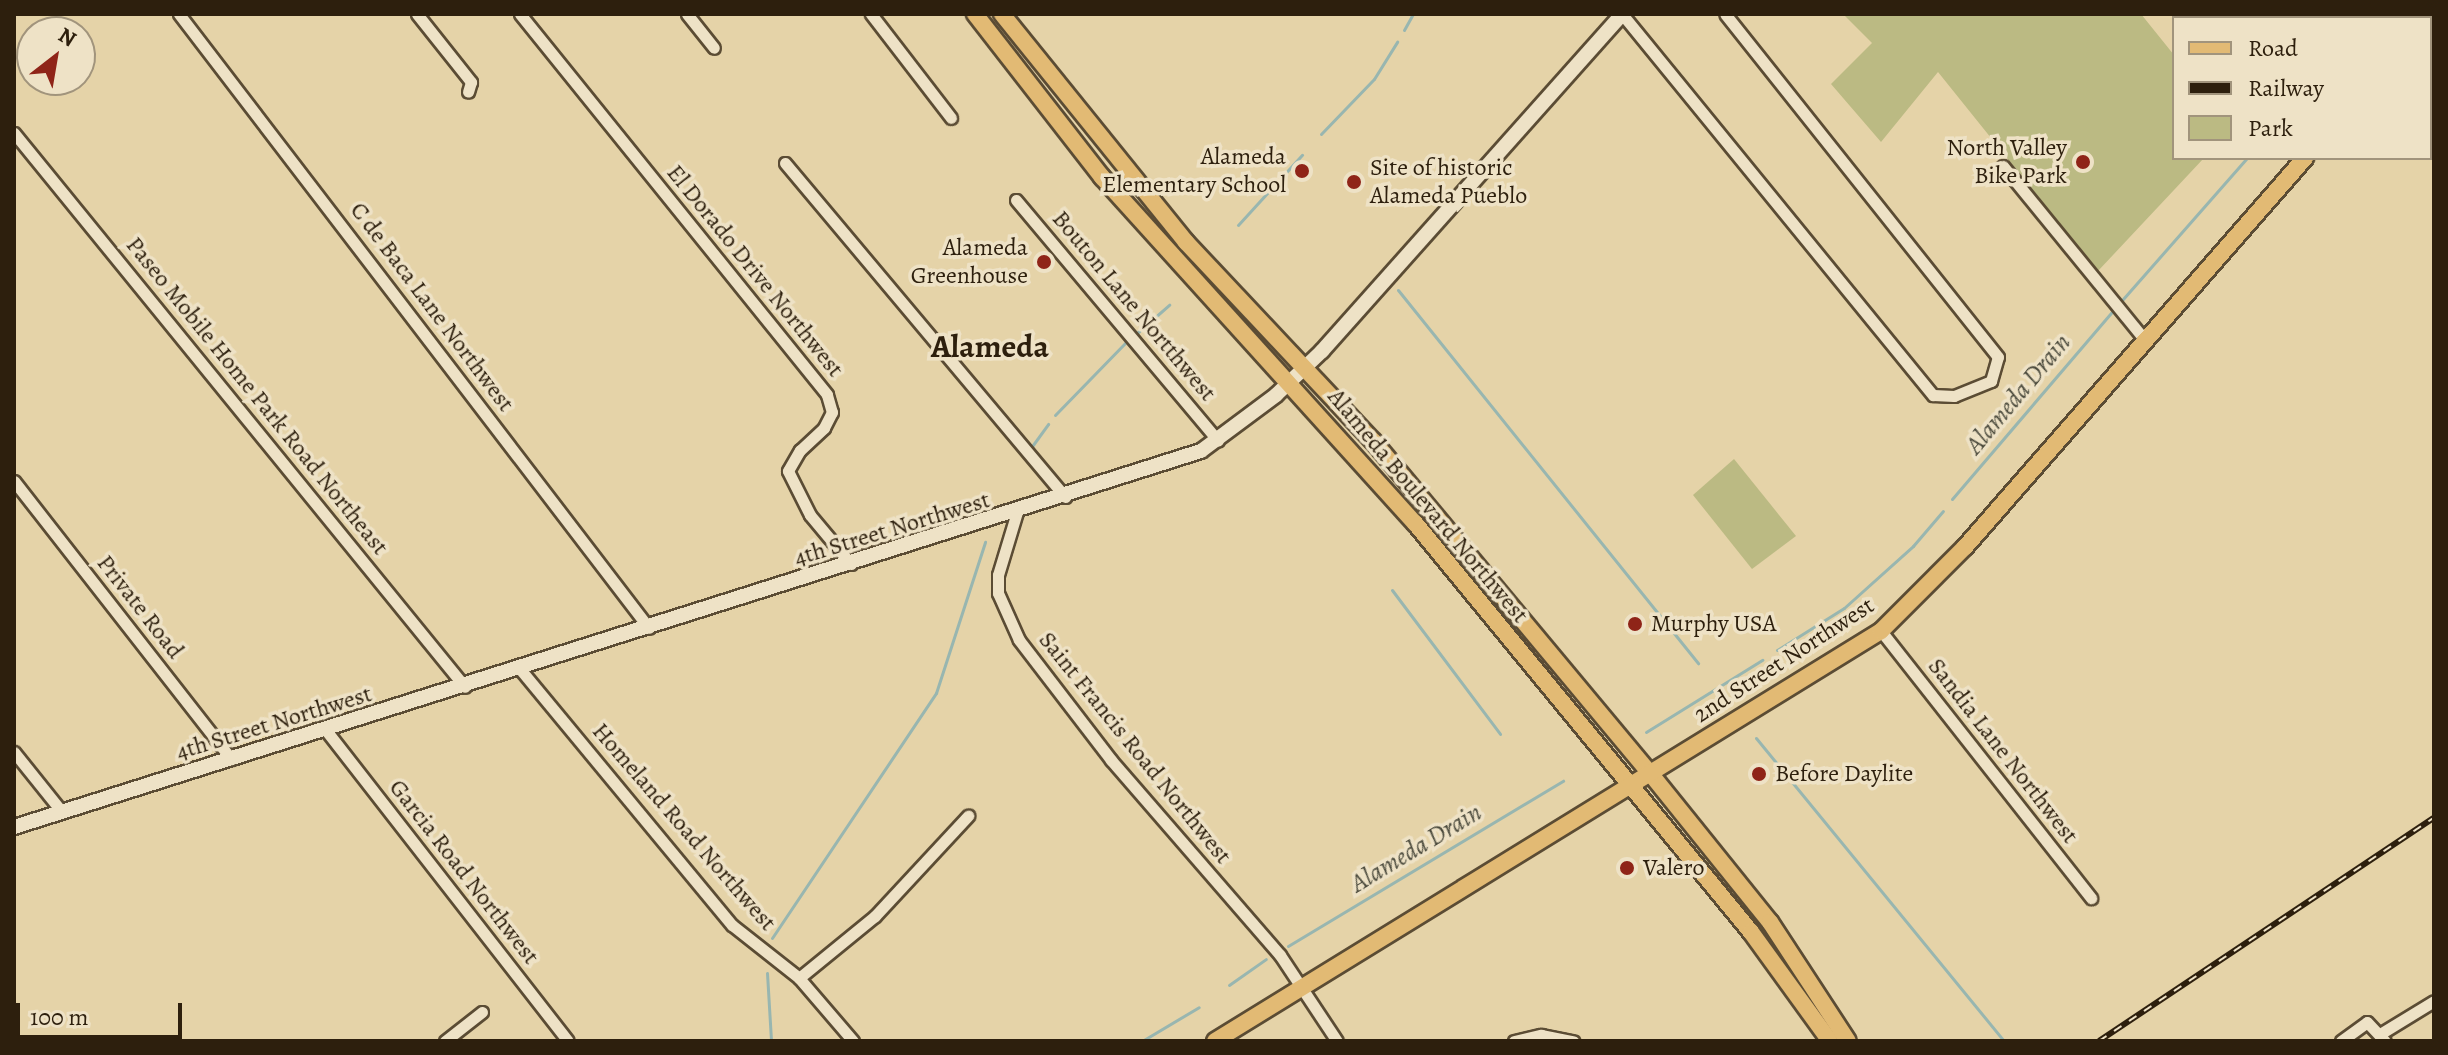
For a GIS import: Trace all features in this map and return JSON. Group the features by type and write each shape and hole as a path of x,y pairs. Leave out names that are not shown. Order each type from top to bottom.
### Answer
{"main road":[{"name":"Alameda Boulevard Northwest","path":"975,14 1102,177 1415,523 1751,932 1830,1041"},
{"name":"Alameda Boulevard Northwest","path":"1002,14 1186,242 1430,507 1650,773 1770,922 1848,1041"},
{"name":"4th Street Northwest","path":"14,827 1183,459 1218,441 1304,368 1622,14"},
{"name":"2nd Street Northwest","path":"1215,1041 1881,631 1926,590 2303,160"}],"street":[{"name":"C de Baca Lane Northwest","path":"179,14 649,628"},
{"path":"417,14 471,82 468,92"},
{"name":"El Dorado Drive Northwest","path":"520,14 823,387 832,412 788,471 810,515 851,564"},
{"path":"687,14 714,48"},
{"path":"871,14 951,118"},
{"path":"1622,14 1933,395 1954,396 1991,381 1998,357 1725,14"},
{"name":"Paseo Mobile Home Park Road Northeast","path":"14,133 465,687"},
{"path":"785,163 1065,497"},
{"path":"2003,166 2145,340"},
{"name":"Bouton Lane Nortthwest","path":"1016,200 1218,441"},
{"name":"Private Road","path":"14,481 231,759"},
{"name":"Saint Francis Road Northwest","path":"1017,512 998,575 998,593 1019,640 1111,760 1303,989 1337,1041"},
{"name":"Sandia Lane Northwest","path":"1881,631 2091,898"},
{"name":"Homeland Road Northwest","path":"520,669 732,925 799,978 853,1041"},
{"name":"Garcia Road Northwest","path":"325,729 568,1041"},
{"path":"14,752 62,812"},
{"path":"799,978 875,916 968,816"},
{"path":"2341,1041 2367,1022 2383,1038 2434,1001"},
{"path":"445,1041 482,1012"},
{"path":"1514,1041 1541,1035 1573,1041"}],"green space":[{"path":"1843,14 2141,14 2172,53 2172,160 2202,160 2098,271 1938,72 1881,142 1831,84 1872,43"},
{"path":"1734,459 1796,536 1752,569 1693,495"}],"waterway":[{"path":"1404,30 1413,14"},
{"path":"1321,134 1374,79 1397,42"},
{"path":"1238,225 1302,155"},
{"name":"Alameda Drain","path":"2123,299 2245,160"},
{"path":"1398,290 1698,663"},
{"path":"1137,333 1169,305"},
{"name":"Alameda Drain","path":"1952,499 2111,313"},
{"path":"1055,415 1128,340"},
{"path":"1030,449 1048,424"},
{"name":"Alameda Drain","path":"1777,650 1844,608 1913,546 1943,511"},
{"path":"772,938 936,693 985,542"},
{"path":"1392,590 1500,734"},
{"name":"Alameda Drain","path":"1646,732 1762,660"},
{"path":"1756,738 2004,1041"},
{"name":"Alameda Drain","path":"1288,946 1563,781"},
{"path":"1229,985 1266,959"},
{"path":"767,973 771,1041"},
{"name":"Alameda Drain","path":"1142,1041 1199,1007"}],"railway":[{"path":"2099,1041 2434,818"}],"place":[{"name":"North Valley Bike Park","path":"2083,162"},
{"name":"Alameda Elementary School","path":"1302,171"},
{"name":"Site of historic Alameda Pueblo","path":"1354,182"},
{"name":"Alameda Greenhouse","path":"1044,262"},
{"name":"Murphy USA","path":"1635,624"},
{"name":"Before Daylite","path":"1759,774"},
{"name":"Valero","path":"1627,868"}],"district":[{"name":"Alameda","path":"990,346"}]}
